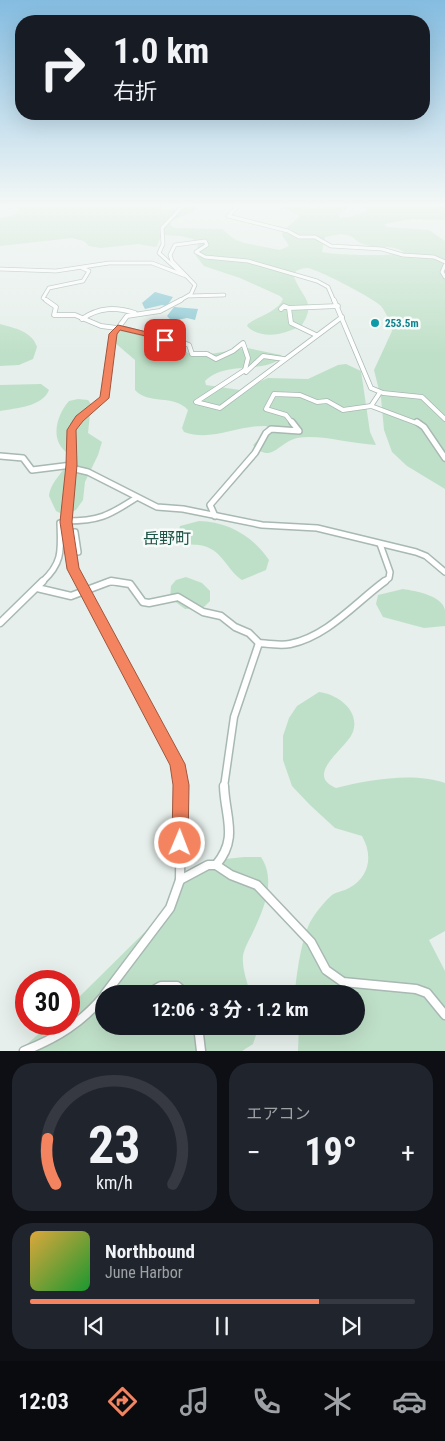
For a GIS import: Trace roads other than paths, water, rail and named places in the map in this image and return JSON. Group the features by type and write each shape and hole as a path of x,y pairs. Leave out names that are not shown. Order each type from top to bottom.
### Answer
{"street":[{"path":"160,255 186,276 191,283 195,284"},
{"path":"170,255 172,261 184,270 195,284"},
{"path":"201,255 205,257 248,260 322,283 332,292 368,382 379,394 418,396 428,402 445,419"},
{"path":"404,255 434,257 445,263 442,272 445,277"},
{"path":"0,269 56,271 110,263 152,263 186,276"},
{"path":"82,268 89,271 83,282 51,287 43,298 56,307 54,315 75,315 101,326 118,327 153,336 161,341 169,339 187,343 192,354 206,354 216,359 233,351 243,343 248,358 245,370"},
{"path":"112,985 170,908 180,880 181,785 177,764 73,569 66,521 73,426 105,398 113,334 127,316 160,311 186,297 193,290 195,284"},
{"path":"186,297 224,296"},
{"path":"281,308 284,306 289,308 338,306"},
{"path":"82,319 91,311 104,308 136,314"},
{"path":"289,308 291,323 316,335"},
{"path":"284,360 263,356 250,370 246,372 245,370 196,402 220,408 342,317"},
{"path":"215,516 210,505 255,453 266,433 271,429 299,431 286,415 266,409 274,394 300,395 317,402 327,401 343,410 371,406 420,423 445,458"},
{"path":"371,406 379,394"},
{"path":"0,456 23,458 32,470 71,466 88,472 157,507 183,509 262,525 317,528 380,544 426,556 445,572"},
{"path":"0,623 58,565 61,544 60,523 66,521 90,521 110,515 136,498"},
{"path":"67,533 75,532 78,552"},
{"path":"37,588 64,596 72,596 111,581 130,584 143,602 150,603 178,597 203,612 221,616 235,627 249,633 259,643 288,645 313,637 339,619 361,599 390,578 390,572 380,544"},
{"path":"216,865 225,857 231,825 224,793 224,781 235,710 255,664 259,643"},
{"path":"180,880 208,865 216,865 231,875 258,885 311,942 326,970 334,978 343,982 416,988 427,994 445,1015"},
{"path":"24,1051 58,1038 73,1029 95,1007"},
{"path":"199,1035 201,1051"}],"water":[{"path":"155,292 173,297 167,306 162,305 145,309 142,303"},
{"path":"174,307 198,309 195,320 187,318 172,321 167,316"}],"place":[{"name":"253.5m","path":"375,323"}],"district":[{"name":"岳野町","path":"167,538"}]}
